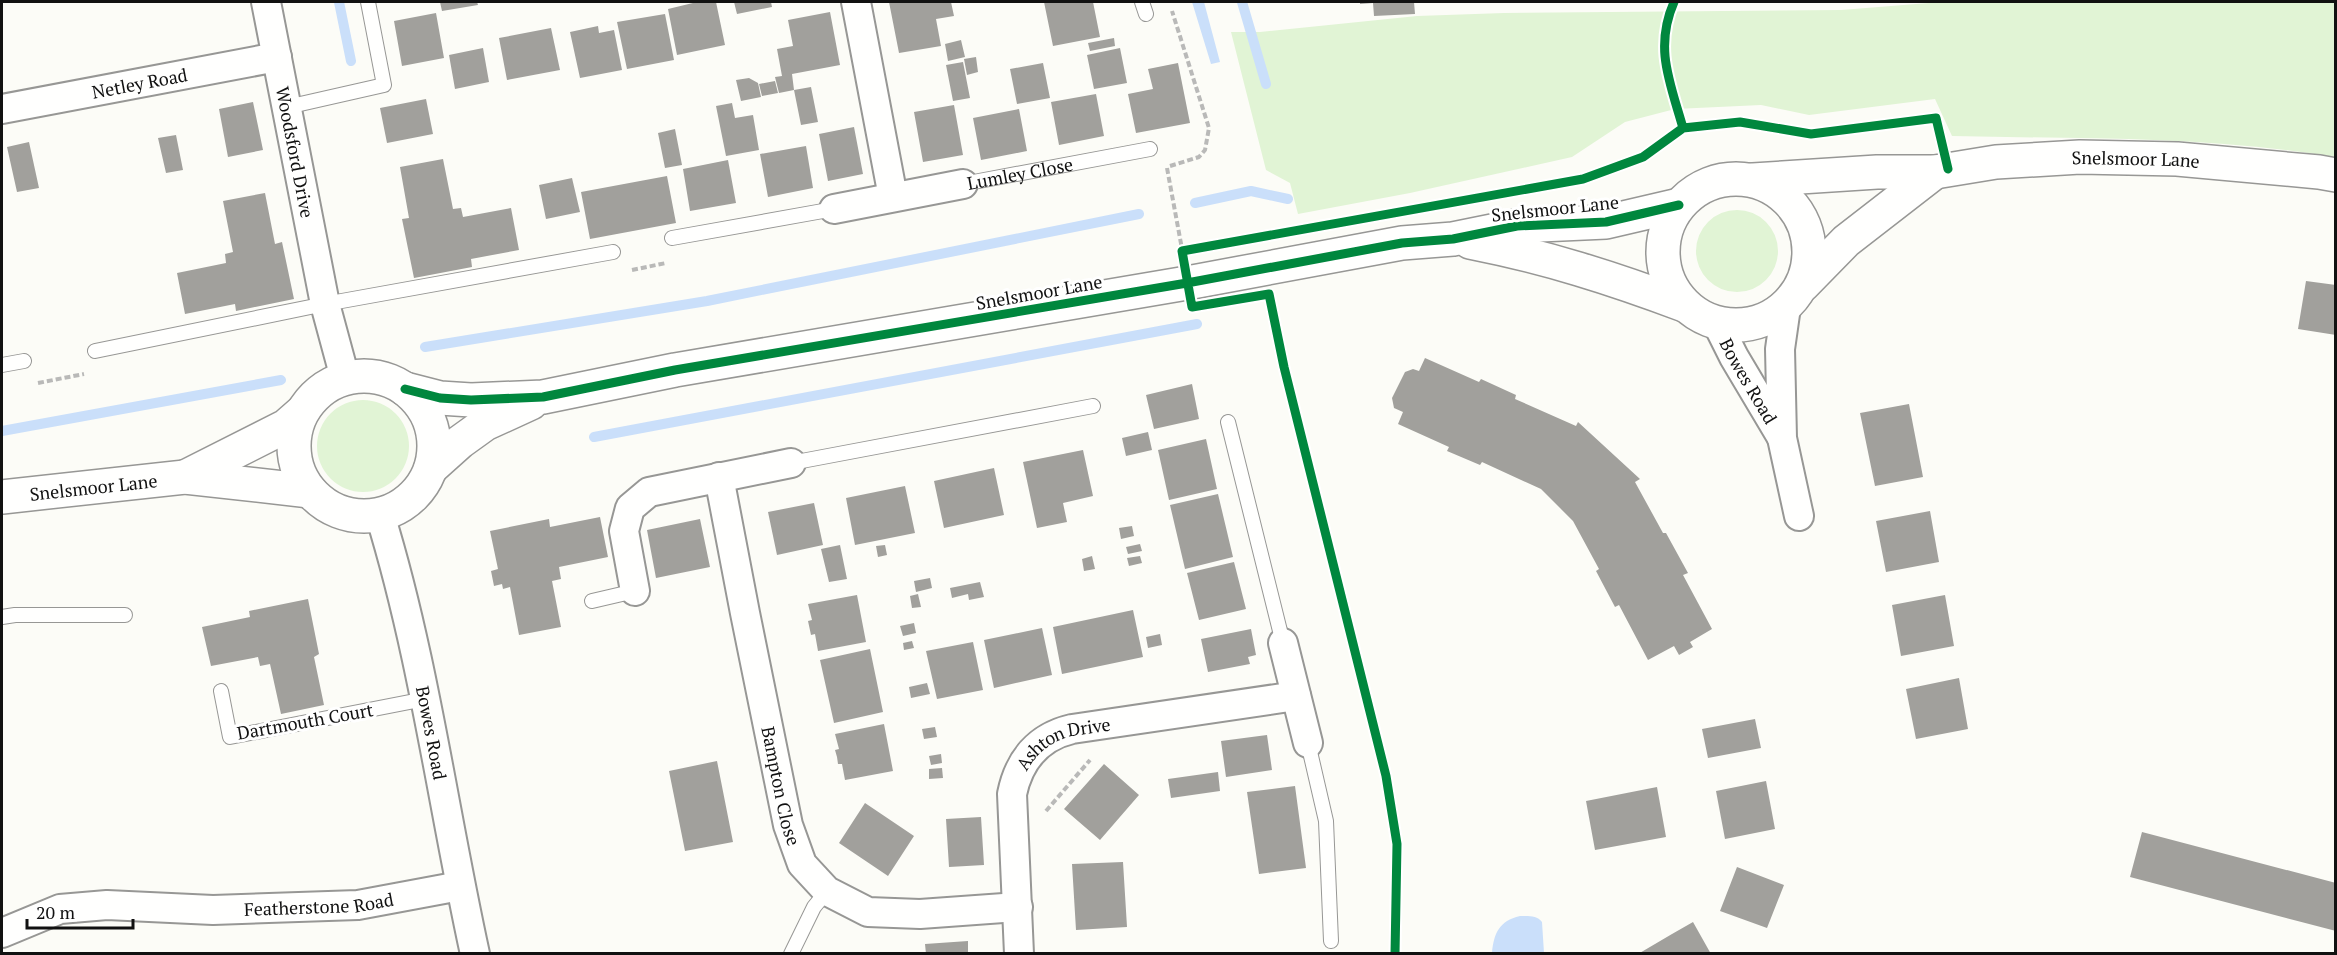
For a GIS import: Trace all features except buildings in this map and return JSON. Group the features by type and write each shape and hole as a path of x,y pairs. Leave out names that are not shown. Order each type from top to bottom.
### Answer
{"street":[{"name":"Woodsford Drive","path":"266,2 325,304 345,378"},
{"path":"856,2 893,197"},
{"name":"Netley Road","path":"2,109 277,57"},
{"name":"Snelsmoor Lane","path":"1753,180 1876,172 1935,172 1996,162 2080,156 2177,159 2319,171 2336,175"},
{"name":"Snelsmoor Lane","path":"1794,296 1846,241 1935,172"},
{"path":"1733,178 1753,180 1777,190 1797,209 1808,233 1810,260 1794,296 1770,318 1754,324 1736,326 1717,323 1700,316 1684,305 1672,287 1664,266 1663,245 1668,224 1679,205 1695,191 1713,182 1733,178"},
{"name":"Lumley Close","path":"834,209 963,184"},
{"name":"Snelsmoor Lane","path":"405,388 440,398 471,400 543,397 675,370 1187,284 1401,243 1453,239 1517,226 1606,222 1679,205"},
{"name":"Snelsmoor Lane","path":"1453,239 1561,262 1610,277 1684,305"},
{"name":"Bowes Road","path":"1794,296 1780,349 1782,438 1799,516"},
{"name":"Bowes Road","path":"1717,323 1782,438"},
{"path":"366,376 386,379 405,388 421,404 431,424 434,446 431,468 424,484 412,498 397,508 380,514 361,516 342,513 324,504 310,491 300,473 294,453 295,432 302,412 314,397 328,386 345,378 366,376"},
{"name":"Snelsmoor Lane","path":"431,468 460,442 485,424 543,397"},
{"name":"Snelsmoor Lane","path":"185,477 286,426 302,412"},
{"path":"635,591 624,531 630,508 649,492 791,463"},
{"name":"Snelsmoor Lane","path":"2,497 185,477 310,491"},
{"name":"Bampton Close","path":"719,477 788,825 802,864 826,891 868,912 920,914 1017,907"},
{"name":"Bowes Road","path":"380,514 400,585 425,699 475,954"},
{"path":"1283,643 1308,743"},
{"name":"Ashton Drive","path":"1020,954 1012,794 1018,771 1030,753 1042,741 1061,731 1296,696"},
{"name":"Featherstone Road","path":"2,933 60,909 107,905 213,910 358,905 460,886"}],"lane":[{"path":"287,107 384,85 368,2"},
{"name":"Lumley Close","path":"963,184 1150,149"},
{"name":"Lumley Close","path":"672,238 834,209"},
{"path":"95,351 325,304 613,252"},
{"path":"2,366 24,361"},
{"path":"791,463 1093,406"},
{"path":"1228,422 1283,643"},
{"path":"592,601 635,591"},
{"path":"2,617 124,615"},
{"name":"Dartmouth Court","path":"221,691 230,737 425,699"},
{"path":"1308,743 1326,821 1332,941"},
{"path":"791,954 814,907 826,891"}],"path":[{"path":"1169,2 1209,128 1205,150 1199,156 1168,167 1187,284"},
{"path":"1182,251 1194,249"},
{"path":"1014,849 1123,721"}],"green space":[{"path":"1941,2 2335,2 2335,157 2288,150 2192,142 1952,136 1935,99 1809,115 1761,105 1675,109 1625,122 1572,157 1410,193 1298,214 1290,183 1266,170 1231,32 1260,32 1417,16 1841,10"},
{"path":"1729,210 1745,210 1760,217 1771,228 1778,243 1775,267 1766,280 1745,292 1729,292 1714,285 1703,274 1696,259 1696,243 1703,228 1714,217"},
{"path":"363,400 389,408 401,420 409,446 401,472 389,484 363,492 337,484 325,472 317,446 325,420 337,408"}],"water":[{"path":"1192,2 1204,2 1220,62 1211,64"},
{"path":"1520,916 1535,917 1542,922 1544,953 1492,953 1494,939 1502,925"}],"waterway":[{"path":"339,2 351,61"},
{"path":"1242,2 1266,84"},
{"path":"1195,203 1251,191 1288,199"},
{"path":"425,347 707,301 1139,214"},
{"path":"594,437 1197,324"},
{"path":"2,431 281,380"}],"cycle path":[{"path":"1674,2 1665,35 1666,65 1683,128"},
{"path":"1395,954 1397,844 1386,776 1284,367 1269,294 1192,307 1182,251 1583,179 1643,157 1683,128 1740,122 1811,134 1936,118 1948,169"},
{"path":"405,389 440,398 471,400 543,397 675,370 1187,283 1402,243 1453,239 1517,226 1606,222 1679,205"}]}
